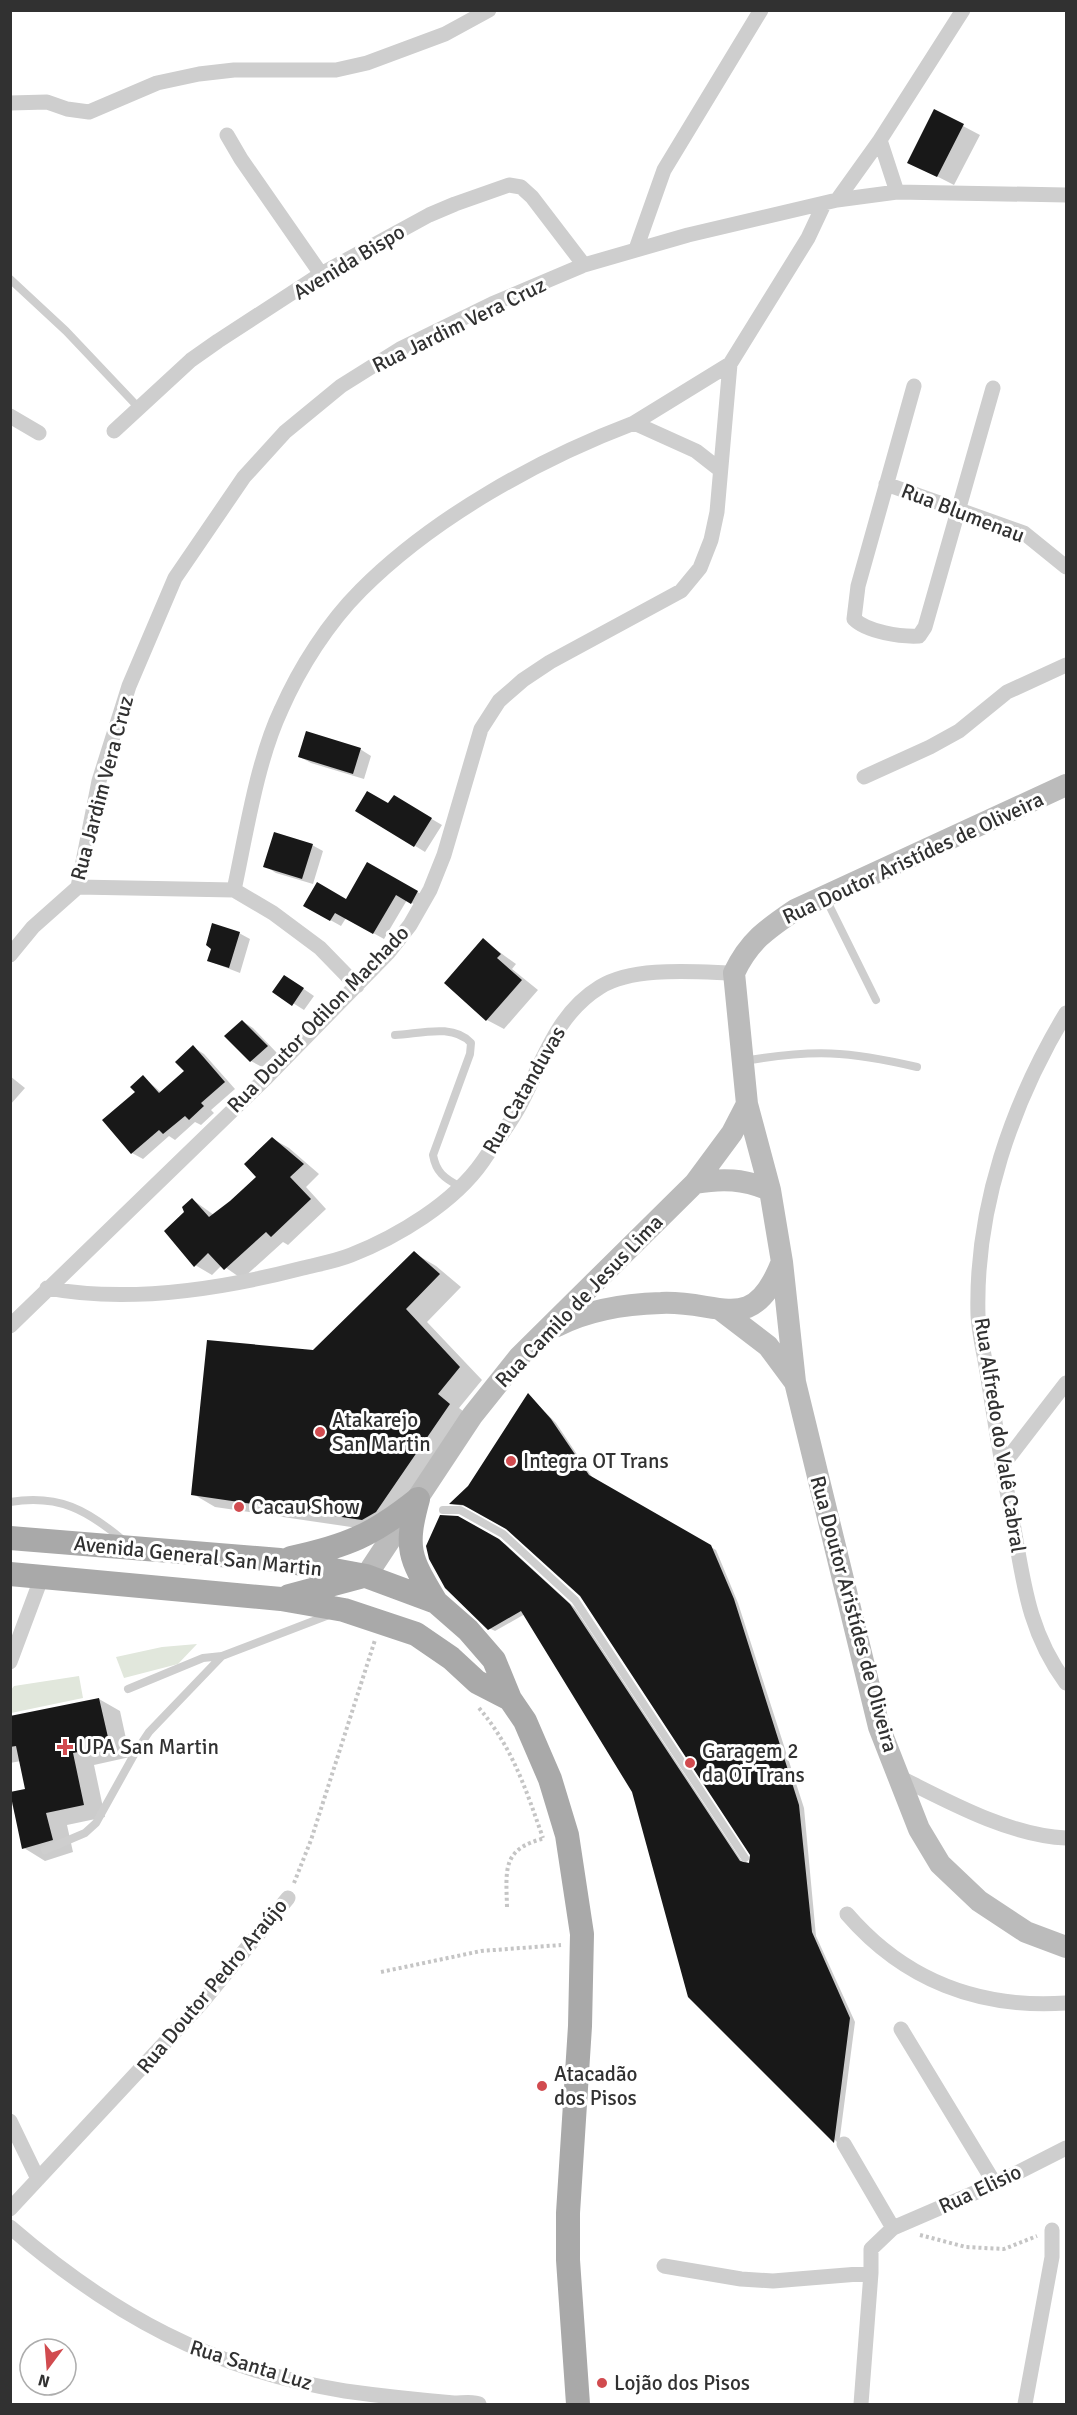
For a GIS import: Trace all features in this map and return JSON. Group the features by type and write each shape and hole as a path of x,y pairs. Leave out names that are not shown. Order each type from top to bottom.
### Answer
{"main road":[{"name":"Rua Doutor Aristídes de Oliveira","path":"1066,785 795,910 759,934 743,954 734,973 747,1104 770,1190 782,1262 795,1382 879,1727 919,1829 940,1864 989,1908 1026,1932 1066,1947"},
{"path":"695,1183 732,1133 747,1104"},
{"path":"695,1183 722,1178 748,1181 770,1190"},
{"name":"Rua Camilo de Jesus Lima","path":"366,1576 494,1387 545,1332 695,1183"},
{"path":"545,1332 573,1318 634,1305 695,1304 721,1310 751,1305 766,1296 782,1262"},
{"name":"Rua Doutor Aristídes de Oliveira","path":"721,1310 768,1346 795,1382"},
{"path":"280,1560 332,1549 365,1537 418,1499"},
{"path":"418,1499 409,1533 412,1554 416,1569 436,1602"},
{"name":"Avenida General San Martin","path":"10,1538 280,1560 366,1576 436,1602 468,1630 494,1660 510,1699 525,1721 550,1779 567,1834 582,1946 580,2026 568,2213 568,2260 578,2404"},
{"name":"Avenida General San Martin","path":"10,1574 40,1579 281,1599 344,1610 381,1620 416,1634 451,1658 477,1682 510,1699"},
{"path":"281,1599 366,1576"}],"street":[{"path":"10,103 47,102 67,109 89,112 157,83 199,74 234,70 336,70 367,63 434,38 469,23 489,10"},
{"path":"636,249 664,170 761,10"},
{"name":"Rua Doutor Odilon Machado","path":"10,1326 267,1077 357,986 410,925 430,890 444,855 481,729 499,701 523,680 550,662 681,591 700,568 711,540 717,512 730,364 830,202 880,140 963,10"},
{"path":"227,135 241,159 321,274"},
{"path":"880,140 897,192"},
{"name":"Avenida Bispo","path":"114,431 191,360 321,274 429,215 508,185 521,188 532,197 584,265"},
{"name":"Rua Jardim Vera Cruz","path":"10,955 33,927 78,887 99,781 129,686 176,578 244,477 285,432 341,386 410,344 492,304 584,265 636,249 830,202 897,192 1066,195"},
{"path":"234,890 262,768 280,711 316,646 360,591 411,546 468,507 571,449 634,423 730,364"},
{"path":"914,386 854,603 854,619 864,626 909,637 919,636 923,632 993,388"},
{"path":"10,416 39,433"},
{"path":"634,423 696,451 720,470"},
{"name":"Rua Blumenau","path":"886,484 1024,533 1066,567"},
{"path":"864,777 959,731 1007,692 1066,665"},
{"path":"78,887 234,890 273,913 320,948 357,986"},
{"name":"Rua Catanduvas","path":"47,1288 98,1294 155,1293 210,1287 283,1274 349,1256 385,1241 412,1225 459,1186 480,1164 519,1106 556,1031 582,1000 602,986 636,975 734,973"},
{"name":"Rua Alfredo do Valê Cabral","path":"1066,1013 1040,1057 1017,1110 995,1175 983,1242 978,1315 1002,1466 1032,1622 1050,1661 1066,1683"},
{"path":"1002,1466 1066,1383"},
{"path":"10,1662 40,1579"},
{"path":"897,1776 963,1809 1024,1830 1066,1838"},
{"name":"Rua Doutor Pedro Araújo","path":"10,2209 199,2006 288,1898"},
{"path":"847,1914 870,1941 893,1959 949,1987 1020,2003 1066,2003"},
{"path":"901,2029 995,2184"},
{"path":"10,2121 38,2179"},
{"path":"844,2144 884,2236 869,2256 871,2273 861,2404"},
{"name":"Rua Elisio","path":"884,2236 1066,2148"},
{"name":"Rua Santa Luz","path":"10,2227 65,2272 110,2303 179,2342 212,2357 287,2379 345,2391 479,2404"},
{"path":"1025,2404 1052,2257 1052,2230"},
{"path":"664,2266 741,2279 773,2281 871,2273"}],"lane":[{"path":"10,279 66,331 138,407"},
{"path":"825,896 876,1000"},
{"path":"395,1035 452,1031 464,1035 471,1042 471,1054 433,1155 435,1168 444,1178 459,1186"},
{"path":"743,1061 800,1052 838,1052 917,1067"},
{"path":"10,1502 27,1499 65,1503 80,1508 94,1516 134,1548"},
{"path":"442,1510 460,1510 503,1534 575,1600 745,1858"},
{"path":"128,1689 203,1658 222,1656 344,1610"},
{"path":"45,1850 85,1833 96,1823 129,1761 149,1732 222,1656"}],"path":[{"name":"Rua Doutor Pedro Araújo","path":"288,1898 311,1840 381,1620"},
{"path":"477,1706 491,1723 516,1763 543,1838"},
{"path":"507,1907 506,1875 510,1857 522,1845 543,1838 567,1834"},
{"path":"381,1972 481,1951 551,1945 582,1946"},
{"path":"884,2236 966,2247 1004,2249 1052,2230"}],"shaded area":[{"path":"197,1644 178,1664 124,1678 116,1657 162,1647"},
{"path":"79,1676 83,1698 11,1713 11,1690 14,1686"}],"building":[{"path":"934,109 964,124 937,177 907,163"},
{"path":"306,731 361,748 353,774 298,757"},
{"path":"367,791 388,803 394,795 432,818 414,847 355,811"},
{"path":"274,832 313,844 302,879 263,867"},
{"path":"367,862 418,891 411,904 396,895 373,934 335,913 330,921 303,906 317,882 346,899"},
{"path":"212,923 240,932 229,968 207,961 211,949 206,945"},
{"path":"483,938 501,954 497,958 522,980 486,1021 444,983"},
{"path":"284,975 304,988 292,1006 272,992"},
{"path":"242,1020 268,1046 250,1062 224,1036"},
{"path":"193,1045 225,1082 201,1103 204,1106 189,1120 185,1116 163,1134 159,1130 131,1154 102,1120 135,1092 130,1087 143,1075 159,1093 184,1071 175,1062"},
{"path":"272,1137 304,1164 290,1177 311,1199 271,1237 266,1232 224,1270 208,1253 194,1267 164,1231 184,1212 182,1207 192,1198 209,1217 230,1201 256,1177 244,1164"},
{"path":"414,1251 440,1274 406,1309 460,1367 438,1394 450,1404 376,1512 362,1520 191,1495 207,1340 313,1350"},
{"path":"528,1393 551,1419 589,1475 711,1545 734,1599 799,1805 812,1932 850,2018 834,2143 688,1997 632,1792 521,1611 488,1630 445,1588 429,1559 426,1546 440,1515 458,1516 499,1539 570,1604 740,1861 749,1863 750,1855 580,1596 506,1529 463,1505 449,1504 468,1486"},
{"path":"99,1698 110,1746 73,1753 84,1805 46,1813 53,1840 22,1849 10,1792 25,1789 16,1746 10,1747 10,1716"}],"place":[{"name":"Atakarejo San Martin","path":"320,1432"},
{"name":"Integra OT Trans","path":"511,1461"},
{"name":"Cacau Show","path":"239,1507"},
{"name":"UPA San Martin","path":"65,1747"},
{"name":"Garagem 2 da OT Trans","path":"690,1763"},
{"name":"Atacadão dos Pisos","path":"542,2086"},
{"name":"Lojão dos Pisos","path":"602,2383"}]}
